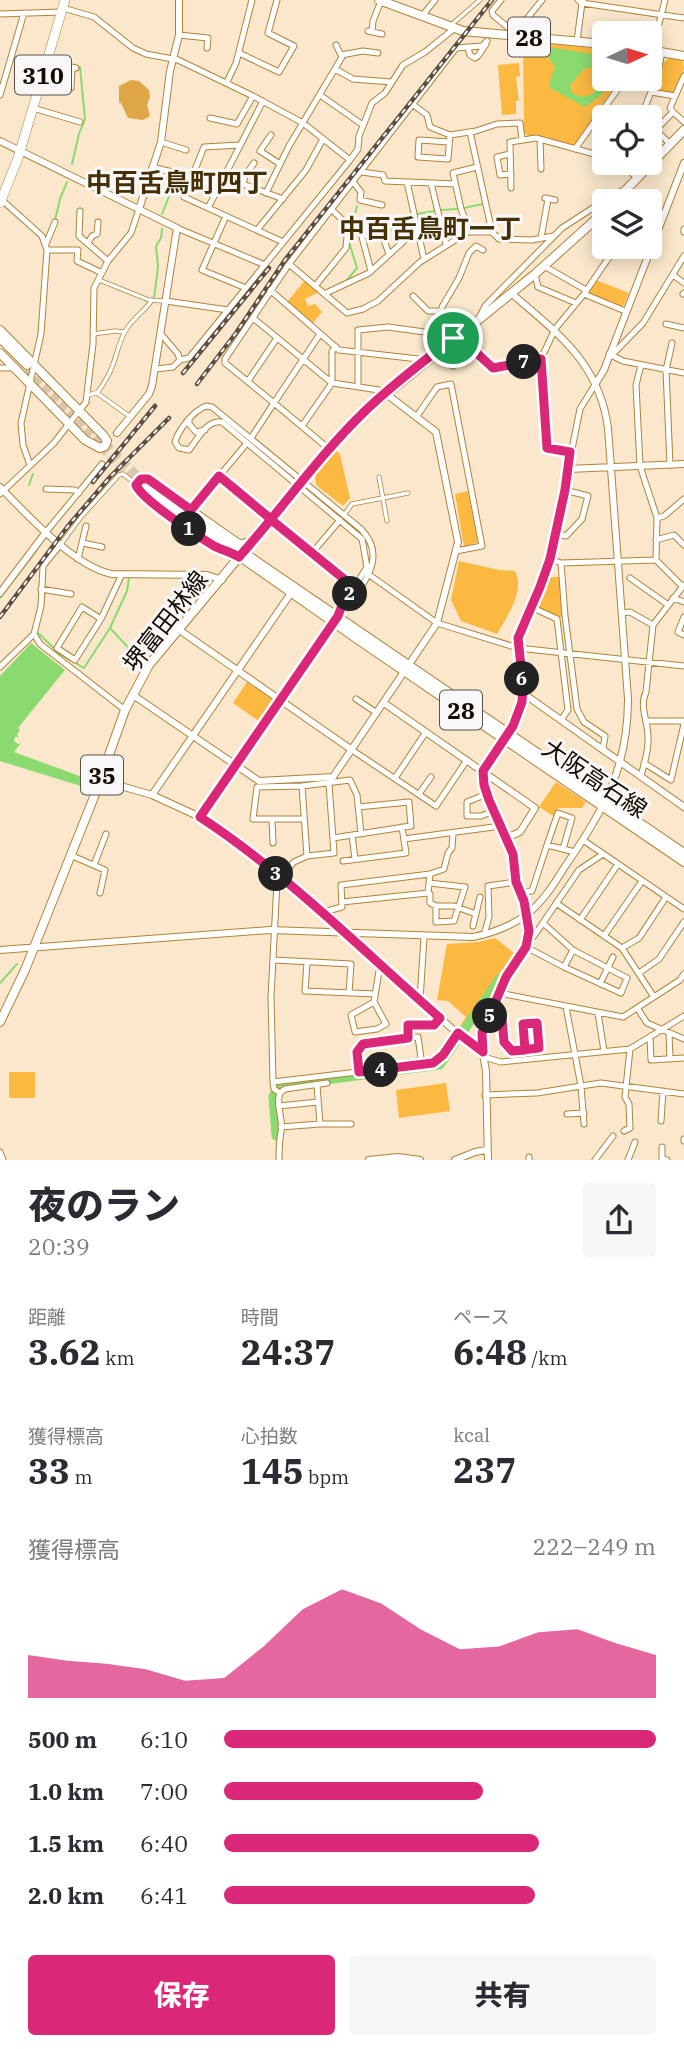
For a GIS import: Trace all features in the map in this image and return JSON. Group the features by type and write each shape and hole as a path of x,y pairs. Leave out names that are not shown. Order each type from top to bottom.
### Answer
{"highway":[{"name":"310","path":"1,202 21,151 63,7"}],"main road":[{"name":"28","path":"380,0 487,38 524,37 592,43"},
{"path":"663,52 684,56"},
{"path":"628,189 684,130"},
{"name":"堺富田林線","path":"0,1022 20,982 125,710 149,665 329,449 385,393 452,336 535,274 592,223"},
{"path":"0,330 29,367"},
{"path":"0,338 81,412 107,440 105,446 100,448 91,443 70,425 0,353"},
{"path":"0,346 29,367"},
{"name":"大阪高石線","path":"140,484 228,550 241,554 291,593 336,619"},
{"name":"大阪高石線","path":"140,484 605,804 684,862"},
{"name":"大阪高石線","path":"605,804 684,853"}],"street":[{"path":"179,0 179,35 160,142 131,233 96,279 89,395 81,412 70,425 1,491 78,559 106,573 207,575 222,580"},
{"path":"227,82 239,52 252,0"},
{"path":"239,52 279,72 283,67 294,46 268,33 277,0"},
{"path":"380,0 370,32 382,34"},
{"path":"422,16 435,0"},
{"path":"156,369 173,367 180,360 189,358 358,149 363,125 372,103 386,93 403,65 425,52 480,0"},
{"path":"501,0 492,11 493,15 510,29 524,21 542,0"},
{"path":"621,9 626,0"},
{"path":"658,21 664,0"},
{"path":"578,41 581,1 684,18"},
{"path":"0,14 63,7 94,17 133,48 146,54 173,59 227,82 303,123 350,160"},
{"path":"0,95 24,13"},
{"path":"524,21 524,37"},
{"path":"179,35 208,38 207,48"},
{"path":"456,48 482,46 487,38"},
{"path":"475,58 487,38"},
{"path":"266,193 335,69 341,55 336,45"},
{"path":"456,48 475,58"},
{"path":"329,449 224,361 289,264 456,48"},
{"path":"468,48 470,55 475,58"},
{"path":"341,55 363,51 378,53"},
{"path":"662,56 663,52"},
{"path":"46,62 74,68 71,88"},
{"path":"335,69 353,79 391,82"},
{"path":"684,76 670,107 684,122"},
{"path":"575,149 616,91"},
{"path":"646,105 651,92 675,96"},
{"path":"320,95 363,125"},
{"path":"210,118 237,124 253,96"},
{"path":"208,208 262,101"},
{"path":"412,104 427,115 430,127 450,139"},
{"path":"33,108 79,122"},
{"path":"662,124 673,112"},
{"path":"450,139 448,159 418,157 419,140 450,139 497,124 520,123 522,139"},
{"path":"470,132 492,232 499,239 553,236"},
{"path":"271,135 260,151 281,164"},
{"path":"662,136 670,144"},
{"path":"257,230 306,170 323,139"},
{"path":"540,139 541,169"},
{"path":"511,188 510,142 540,139 592,153"},
{"path":"0,141 177,228 265,265"},
{"path":"160,142 186,150"},
{"path":"240,145 204,147 184,197 283,242"},
{"path":"510,154 497,157 500,176 511,174"},
{"path":"243,185 245,176 254,163"},
{"path":"152,167 192,177"},
{"path":"470,232 461,209 453,173 477,167"},
{"path":"662,217 683,168"},
{"path":"362,172 383,175 385,181 455,184"},
{"path":"634,175 637,178"},
{"path":"224,177 283,199"},
{"path":"407,182 424,259"},
{"path":"353,183 361,191 360,200 382,205"},
{"path":"431,183 446,245"},
{"path":"541,238 549,199"},
{"path":"1,202 42,236 47,247"},
{"path":"478,319 485,306 553,236 592,208"},
{"path":"316,285 346,248 348,225 332,210"},
{"path":"80,211 77,261 100,272"},
{"path":"226,216 202,270 246,288"},
{"path":"30,465 21,430 30,384 29,367 46,287 47,247 55,222"},
{"path":"88,243 92,236 97,234 99,222"},
{"path":"105,446 149,394 156,369 177,228"},
{"path":"370,271 362,237 380,229 389,254"},
{"path":"326,293 370,271 417,229"},
{"path":"289,264 347,313 378,301 424,259 446,245 470,232 492,232"},
{"path":"79,236 108,261"},
{"path":"452,336 442,307 459,278 469,253 476,246 483,250"},
{"path":"47,247 78,250"},
{"path":"610,354 643,323 684,257"},
{"path":"570,452 547,448 541,359 555,329 608,259"},
{"path":"527,943 527,914 516,882 513,854 487,794 483,771 520,711 524,694 518,638 550,559 580,409 610,354 645,259"},
{"path":"544,266 585,292 625,311"},
{"path":"535,274 538,286 576,303"},
{"path":"673,275 684,284"},
{"path":"96,279 152,300 228,310"},
{"path":"270,290 339,350 426,360"},
{"path":"0,950 275,930 458,938 500,930 527,914 543,898 605,804 620,762 628,710 607,420 596,383 583,361 555,329 511,293"},
{"path":"412,296 428,311 442,311"},
{"path":"89,395 97,393 110,374 124,332 134,317 152,300"},
{"path":"132,695 259,781 333,777 437,623 458,542 436,432 385,393 332,383 253,318"},
{"path":"666,324 684,328"},
{"path":"358,386 358,330 388,327 452,336 493,368 541,359"},
{"path":"93,334 124,332"},
{"path":"160,334 180,360"},
{"path":"191,510 249,440 320,334"},
{"path":"248,381 277,338"},
{"path":"670,465 666,370 671,345 681,349"},
{"path":"302,426 332,383 332,351 336,347"},
{"path":"439,349 453,366 473,351"},
{"path":"610,354 623,361 684,373"},
{"path":"641,365 636,385 640,466 657,518 656,560"},
{"path":"0,368 14,368"},
{"path":"416,416 437,387 451,384 482,546 456,551"},
{"path":"97,393 130,416"},
{"path":"249,440 222,422 213,422 189,450 179,448 175,442 189,420 201,408 212,407 368,538 373,565 345,611 336,619"},
{"path":"189,420 190,427 196,432 205,430"},
{"path":"102,434 109,436 117,433"},
{"path":"0,593 102,464"},
{"path":"568,469 684,464"},
{"path":"0,667 34,634 39,615 43,566 80,517 119,475 123,474 140,484 142,478 148,479 240,543 252,540"},
{"path":"219,476 355,588"},
{"path":"379,477 387,521"},
{"path":"46,489 75,490 79,493"},
{"path":"555,533 566,536 582,519 588,496 565,490"},
{"path":"312,553 352,504 408,493"},
{"path":"657,518 664,516 684,499"},
{"path":"78,559 86,526"},
{"path":"656,540 674,535 684,545"},
{"path":"83,543 102,547"},
{"path":"550,559 561,563 656,560 683,586 653,625 643,701 649,738 641,776"},
{"path":"561,563 577,709 584,722 605,736 603,749"},
{"path":"101,619 82,607 57,648 75,660 101,619 122,574"},
{"path":"200,817 341,608 367,574"},
{"path":"367,574 437,623 518,648 684,666"},
{"path":"630,578 667,604"},
{"path":"41,589 71,594"},
{"path":"152,795 291,593"},
{"path":"673,598 684,602"},
{"path":"531,607 557,618 568,710 561,720"},
{"path":"622,613 630,612 653,625"},
{"path":"684,617 678,632 684,635"},
{"path":"178,629 436,806 467,760"},
{"path":"34,634 40,644"},
{"path":"26,640 40,644 125,710"},
{"path":"524,694 684,807"},
{"path":"356,699 377,713"},
{"path":"384,703 536,808 520,832 506,838"},
{"path":"645,763 671,780 684,723 646,721"},
{"path":"395,778 426,732"},
{"path":"675,763 684,765"},
{"path":"419,794 431,776"},
{"path":"100,780 152,795 200,817 238,843 484,1055 501,1062 630,1049 684,1016"},
{"path":"304,819 253,820 257,787 302,786 350,780 357,795 361,834"},
{"path":"279,1160 281,1127 271,1033 277,882 295,862 307,856 334,853 328,783"},
{"path":"302,786 307,856"},
{"path":"487,794 467,802 467,816 481,817 494,811"},
{"path":"333,838 411,825 409,802 358,807"},
{"path":"520,892 531,891 558,813 572,818 563,849"},
{"path":"272,819 273,842"},
{"path":"404,839 501,826"},
{"path":"343,861 406,853 402,827"},
{"path":"320,913 342,907 340,884 430,874 444,869 452,848 453,832"},
{"path":"94,865 106,834"},
{"path":"352,835 355,859"},
{"path":"583,840 684,909"},
{"path":"547,845 575,852"},
{"path":"488,1160 482,1033 506,977 527,943 579,870 603,854"},
{"path":"70,855 106,870 100,893"},
{"path":"580,920 618,864"},
{"path":"430,874 430,903 457,907 476,914"},
{"path":"604,936 642,881"},
{"path":"484,935 489,917 485,887 516,882"},
{"path":"429,883 465,887 454,920 436,922 436,906"},
{"path":"342,902 428,892"},
{"path":"473,926 480,897"},
{"path":"622,948 639,937 666,897"},
{"path":"556,903 622,948 654,997"},
{"path":"639,973 659,959 684,922"},
{"path":"527,943 564,967 621,993 627,978 573,950 543,923"},
{"path":"420,1000 424,937"},
{"path":"564,967 573,950"},
{"path":"600,984 613,957"},
{"path":"274,960 351,964 349,993"},
{"path":"307,961 305,991 375,994"},
{"path":"374,1002 351,1016 355,1032 377,1029 386,1024 374,1002 380,965"},
{"path":"499,993 623,1017 680,980 684,974"},
{"path":"566,1007 581,1086 584,1124"},
{"path":"638,1009 647,1023 683,1037"},
{"path":"598,1013 604,1051"},
{"path":"489,1017 494,1020 502,1019 504,1042 512,1051 525,1050 539,1048 537,1023 523,1024 525,1050"},
{"path":"408,1038 408,1025 434,1025 440,1018"},
{"path":"669,1032 670,1059"},
{"path":"276,1088 359,1072 422,1065 439,1060 460,1035"},
{"path":"359,1072 357,1052 363,1044 408,1038 418,1037 422,1065"},
{"path":"650,1037 651,1060 684,1059"},
{"path":"624,1131 630,1128 629,1104 625,1097 630,1049"},
{"path":"276,1088 327,1083"},
{"path":"485,1094 537,1093 601,1083 684,1094"},
{"path":"317,1085 320,1124"},
{"path":"661,1121 663,1091"},
{"path":"279,1106 318,1102"},
{"path":"568,1114 584,1112"},
{"path":"281,1127 351,1124"},
{"path":"595,1160 613,1136"},
{"path":"628,1160 635,1142"},
{"path":"662,1147 663,1159 667,1160"},
{"path":"455,1160 486,1150"},
{"path":"0,1152 4,1160"},
{"path":"369,1160 398,1157 420,1160"}],"shaded area":[{"path":"523,41 592,48 592,91 612,91 602,105 592,105 592,120 575,145 529,137 524,132"},
{"path":"549,47 592,54 592,68 584,69 570,85 572,93 586,96 595,91 604,91 585,107 550,88 549,83 555,67 544,51"},
{"path":"669,58 683,60 684,69 672,94 659,91 662,91 664,62"},
{"path":"519,63 520,76 516,77 519,101 516,101 516,114 502,115 498,65"},
{"path":"131,80 139,81 149,90 147,105 150,116 143,120 128,118 119,103 119,86"},
{"path":"306,279 321,291 305,299 308,306 315,304 322,312 312,324 287,302"},
{"path":"596,280 629,293 624,305 589,293"},
{"path":"336,450 340,454 350,498 343,506 316,485 315,475"},
{"path":"468,491 478,542 464,547 455,494"},
{"path":"459,561 515,571 518,579 517,595 497,634 461,621 451,600"},
{"path":"548,577 561,577 563,618 537,607"},
{"path":"31,643 65,670 18,728 19,737 15,737 14,741 21,743 14,752 93,781 90,789 0,761 0,676"},
{"path":"247,682 273,699 260,722 233,703"},
{"path":"556,782 586,802 582,808 558,808 555,817 539,807"},
{"path":"495,938 514,953 461,1031 458,1029 466,1017 448,1001 437,1000 447,944"},
{"path":"9,1072 35,1072 35,1098 9,1098"},
{"path":"446,1083 450,1111 399,1118 396,1090"}],"waterway":[{"path":"72,164 85,119 80,67"},
{"path":"162,214 177,176"},
{"path":"55,220 67,182"},
{"path":"464,208 483,204"},
{"path":"353,223 357,206"},
{"path":"440,210 458,209"},
{"path":"417,214 435,211"},
{"path":"377,227 383,227 385,232 404,222"},
{"path":"154,298 158,267 156,246 162,229"},
{"path":"347,280 357,268 349,242"},
{"path":"29,485 33,474"},
{"path":"0,598 37,550"},
{"path":"110,628 127,591 129,578"},
{"path":"74,662 84,668 110,628 137,657 148,655"},
{"path":"38,633 70,660"},
{"path":"0,983 17,964"},
{"path":"276,1136 273,1096 280,1086 440,1065 500,978"}],"tunnel":[{"path":"29,367 144,482"},
{"path":"25,371 140,486"}],"railway":[{"path":"197,384 236,333 285,260 492,0"},
{"path":"183,373 269,268"},
{"path":"93,482 155,406"},
{"path":"0,617 68,526 110,477 169,418"}],"district":[{"name":"中百舌鳥町四丁","path":"177,182"},
{"name":"中百舌鳥町一丁","path":"430,228"}],"route":[{"path":"453,338 362,414 329,449 299,485 270,519 249,544 239,557 219,548 169,515 139,491 136,485 141,479 148,479 191,510 219,476 270,519 355,588 200,817 280,877 440,1018 434,1025 408,1025 408,1038 363,1044 357,1052 359,1072 433,1063 439,1060 458,1033 474,1048 483,1052 482,1033 489,1017 494,1020 502,1019 504,1042 512,1051 525,1050 523,1024 537,1023 539,1048 525,1050 512,1051 505,1044 504,1042 502,1019 494,1020 489,1017 506,977 526,947 529,931 524,901 516,882 513,854 489,800 483,771 520,711 524,694 518,638 550,559 570,452 547,448 541,359 493,368 457,335 453,338"}]}
